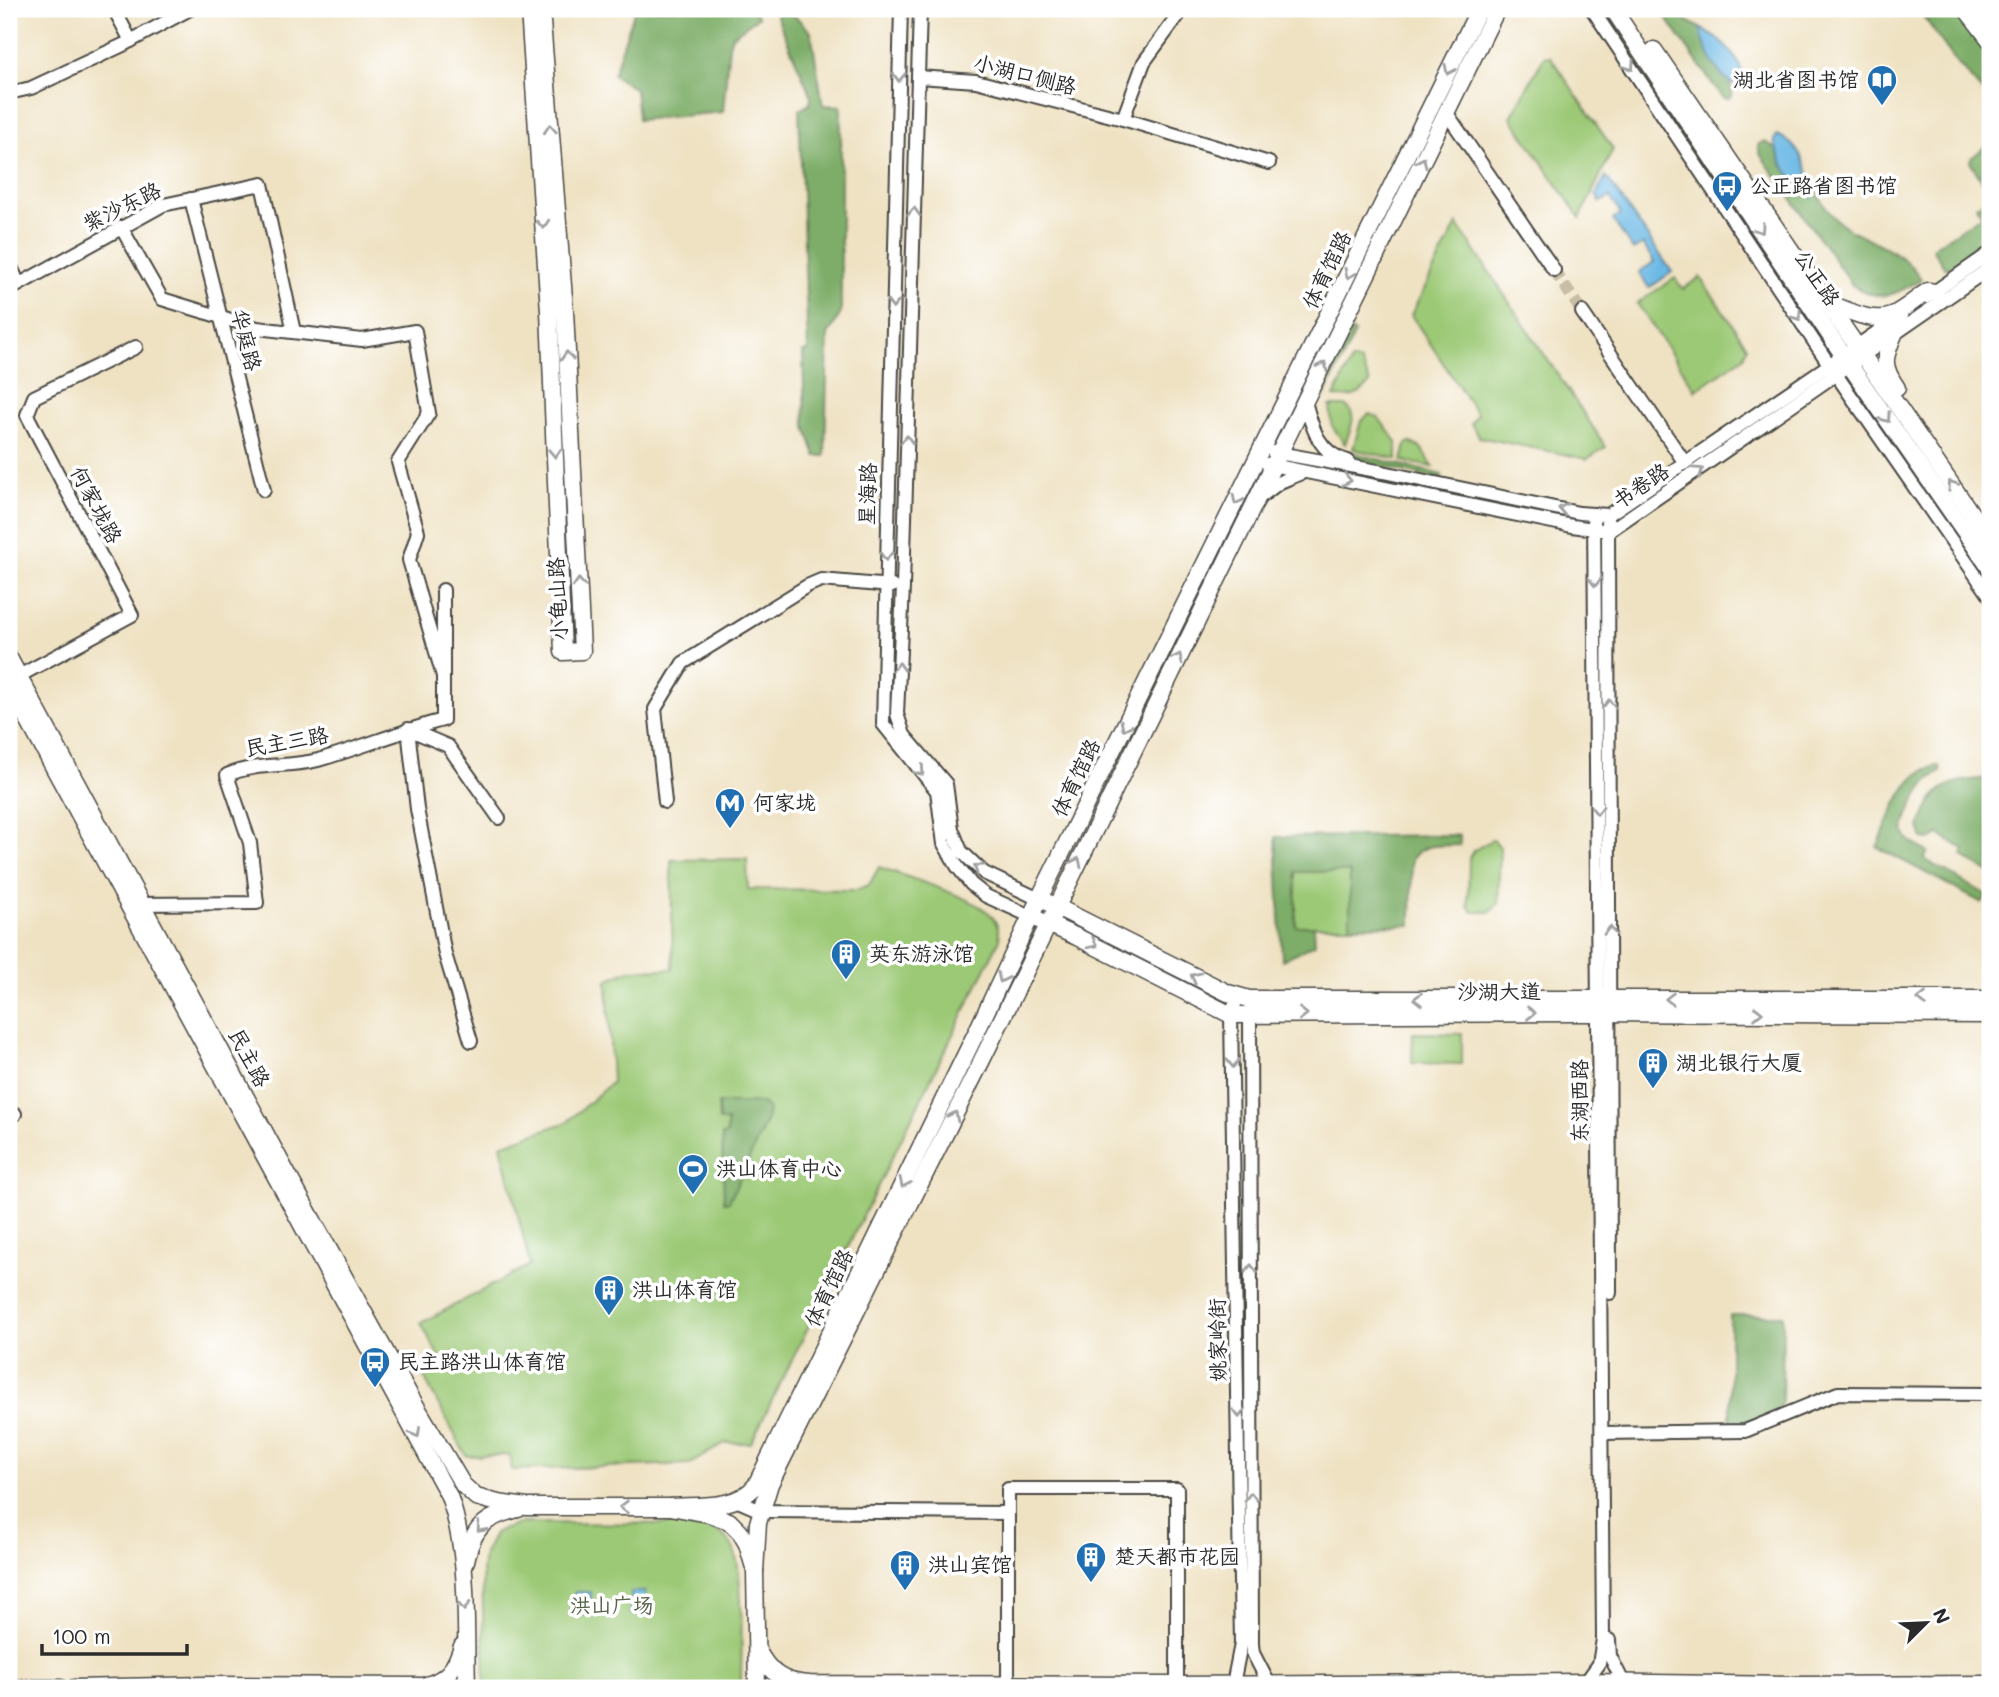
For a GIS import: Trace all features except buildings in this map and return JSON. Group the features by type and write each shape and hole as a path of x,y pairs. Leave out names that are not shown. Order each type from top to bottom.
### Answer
{"main road":[{"name":"小龟山路","path":"529,9 548,311 563,652 582,651 565,311 541,9"},
{"name":"体育馆路","path":"738,1500 752,1489 761,1473 977,1031 1030,916 1479,9"},
{"path":"1493,15 1505,9"},
{"name":"公正路","path":"1616,9 1846,359 1990,568"},
{"name":"公正路","path":"1616,9 1826,302 1846,359 1922,442 1990,541"},
{"path":"1966,9 1990,40"},
{"name":"体育馆路","path":"755,1571 761,1511 770,1484 977,1070 1493,15"},
{"path":"1826,302 1867,316 1884,318 1928,291 1935,292"},
{"path":"1895,332 1886,354 1886,370 1923,426 1922,442"},
{"name":"民主路","path":"9,658 14,680 135,904 303,1203 449,1479"},
{"name":"沙湖大道","path":"1039,898 1246,1003 1604,1006 1990,1015"},
{"name":"沙湖大道","path":"1030,916 1231,1015 1246,1003"},
{"name":"沙湖大道","path":"1604,1006 1990,999"},
{"path":"449,1479 476,1497 527,1507 670,1507 738,1500"},
{"path":"449,1479 463,1575 467,1688"},
{"path":"463,1575 473,1538 485,1522 496,1515 527,1507"},
{"path":"670,1507 709,1514 729,1521 744,1539 755,1571 757,1688"},
{"path":"74,1688 206,1685 428,1687 453,1670 465,1637"},
{"path":"756,1646 770,1671 783,1680 845,1686 1008,1683 1990,1684"},
{"path":"1466,1688 1487,1683"},
{"path":"1060,1684 1078,1688"},
{"path":"1775,1688 1793,1685"},
{"path":"9,1688 61,1688"}],"street":[{"path":"114,9 131,41"},
{"path":"9,93 31,88 131,41 190,9"},
{"name":"星海路","path":"901,9 883,724 937,791 944,844 957,866 971,884 986,896 1030,916"},
{"name":"星海路","path":"920,9 903,587 897,703 901,728 946,784 953,834 961,851 984,873 1039,898"},
{"path":"1123,119 1144,62 1184,9"},
{"path":"1592,9 1846,359 1990,596"},
{"name":"小湖口侧路","path":"918,77 976,81 1123,119 1269,163"},
{"path":"1446,112 1554,270"},
{"name":"紫沙东路","path":"14,287 163,205 262,184 294,332"},
{"name":"华庭路","path":"191,199 264,490"},
{"path":"121,227 162,299 257,328 362,340 415,331 429,413 398,462 418,532 409,560 443,676"},
{"name":"书卷路","path":"1277,460 1305,472 1609,531 1710,463 1935,292 1990,254"},
{"path":"9,263 14,287"},
{"name":"书卷路","path":"1259,456 1360,469 1608,515 1846,359 1895,332 1990,268"},
{"path":"1582,312 1685,463"},
{"name":"何家垅路","path":"14,680 132,615 27,415 34,397 136,347"},
{"path":"1305,401 1313,429 1324,448 1335,457 1360,469"},
{"path":"1257,499 1280,482 1305,472"},
{"name":"东湖西路","path":"1594,514 1604,1006 1609,1639 1610,1656 1623,1682"},
{"name":"东湖西路","path":"1604,1006 1608,515"},
{"path":"666,802 655,709 683,663 821,580 903,587"},
{"path":"443,590 443,676"},
{"name":"民主三路","path":"135,904 257,903 250,843 227,775 245,767 316,761 408,729 443,720 443,676"},
{"path":"471,1041 445,954 416,809 408,729 447,746 499,818"},
{"name":"姚家岭街","path":"1246,1003 1252,1644 1269,1684"},
{"name":"姚家岭街","path":"1231,1015 1241,1631 1241,1655 1233,1684"},
{"path":"1606,1433 1745,1431 1838,1393 1990,1394"},
{"name":"东湖西路","path":"1586,1682 1599,1664 1603,1649 1606,1433"},
{"path":"1008,1683 1008,1489 1177,1489 1177,1685"},
{"path":"738,1500 761,1511 1008,1513"}],"green space":[{"path":"635,9 752,9 758,17 732,36 729,45 723,112 638,120 635,89 613,75"},
{"path":"1660,9 1677,9 1689,22 1700,28 1708,53 1731,86 1732,97 1726,99 1721,96"},
{"path":"1918,9 1957,9 1990,54 1990,100 1957,63"},
{"path":"791,12 811,32 823,105 841,106 841,313 828,335 825,456 816,456 805,424 803,352 808,351 799,110 810,104 811,96 776,14"},
{"path":"1550,56 1613,149 1580,218 1511,117 1544,57"},
{"path":"1764,141 1776,149 1783,166 1812,197 1811,179 1834,218 1897,254 1921,279 1895,293 1879,296 1852,285 1760,154 1758,145"},
{"path":"1990,143 1990,193 1970,162 1971,158"},
{"path":"1990,196 1990,240 1946,269 1932,248 1982,215 1976,206"},
{"path":"1457,224 1606,447 1587,459 1479,437 1471,424 1477,414 1411,315"},
{"path":"1700,277 1747,346 1744,357 1696,390 1637,303 1675,278 1683,289"},
{"path":"1351,331 1355,333 1323,399 1319,397"},
{"path":"1352,360 1361,362 1370,383 1354,396 1334,397"},
{"path":"1330,406 1346,406 1352,414 1352,424 1345,444 1332,426"},
{"path":"1369,414 1378,417 1397,442 1397,459 1353,449 1361,421"},
{"path":"1410,442 1421,448 1433,467 1402,461 1406,445"},
{"path":"1348,452 1442,475 1441,480 1347,458"},
{"path":"1940,766 1941,772 1929,780 1915,800 1908,815 1905,834 1928,852 1924,859 1987,895 1982,903 1877,847 1907,785 1927,769"},
{"path":"1990,778 1990,873 1962,856 1965,850 1939,835 1930,840 1923,839 1919,828 1931,802 1944,788 1962,781"},
{"path":"1460,835 1460,845 1427,847 1412,859 1411,925 1350,926 1350,872 1296,872 1296,926 1314,926 1315,944 1282,960 1276,837"},
{"path":"1493,839 1500,847 1498,904 1489,912 1473,912 1468,906 1469,858 1473,851"},
{"name":"洪山体育中心","path":"747,859 748,889 856,890 869,885 879,867 954,894 981,907 994,919 1000,939 751,1443 725,1443 690,1464 511,1470 510,1455 466,1456 419,1368 439,1357 421,1323 530,1265 501,1145 567,1122 612,1082 607,980 629,970 673,969 671,860"},
{"path":"1296,872 1350,872 1350,926 1296,926"},
{"path":"1413,1033 1462,1034 1462,1064 1412,1063"},
{"path":"718,1103 762,1103 768,1108 766,1122 729,1202 724,1202 722,1135 727,1134 727,1121 719,1121"},
{"path":"1730,1315 1783,1315 1782,1402 1773,1413 1760,1419 1730,1423"},
{"name":"洪山广场","path":"522,1523 696,1524 721,1534 732,1546 739,1574 741,1688 485,1688 482,1569 484,1554 495,1532"}],"water":[{"path":"1700,28 1716,38 1737,60 1743,78 1742,87 1733,84 1719,72 1709,55"},
{"path":"1777,135 1792,145 1803,161 1813,198 1793,179 1784,165 1774,140"},
{"path":"1606,176 1672,272 1649,288 1639,272 1654,262 1643,244 1633,250 1613,220 1621,214 1610,197 1601,202 1596,195"},
{"path":"575,1592 591,1592 591,1614 576,1615"},
{"path":"631,1592 645,1592 645,1614 631,1614"}],"tunnel":[{"path":"1554,270 1582,312"}],"place":[{"name":"湖北省图书馆","path":"1882,107"},
{"name":"公正路省图书馆","path":"1727,213"},
{"name":"何家垅","path":"730,830"},
{"name":"英东游泳馆","path":"846,981"},
{"name":"湖北银行大厦","path":"1653,1090"},
{"name":"洪山体育中心","path":"693,1196"},
{"name":"洪山体育馆","path":"609,1317"},
{"name":"民主路洪山体育馆","path":"375,1389"},
{"name":"楚天都市花园","path":"1091,1584"},
{"name":"洪山宾馆","path":"905,1592"}]}
